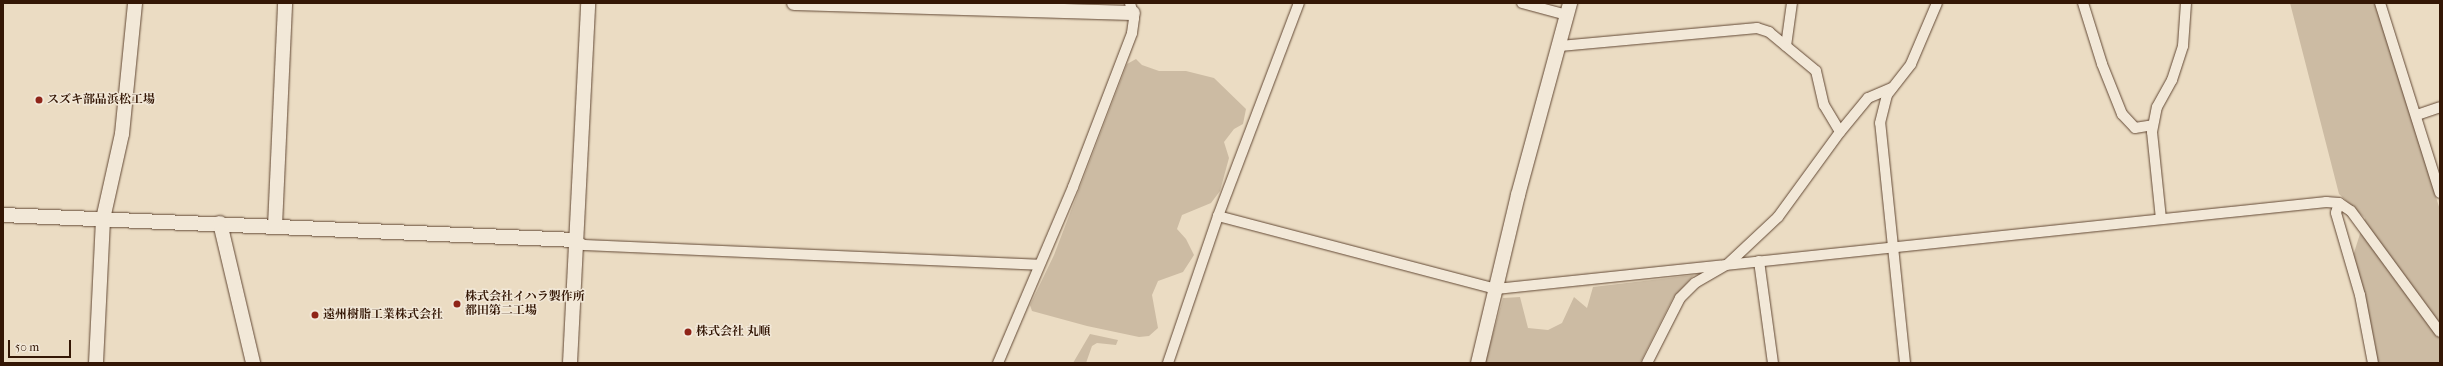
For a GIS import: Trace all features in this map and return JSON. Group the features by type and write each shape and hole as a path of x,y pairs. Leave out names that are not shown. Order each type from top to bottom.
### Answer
{"street":[{"path":"96,363 103,219 122,134 135,3"},
{"path":"275,226 285,3"},
{"path":"570,363 588,3"},
{"path":"794,3 1131,8 1132,33 1073,187 998,363"},
{"path":"1168,363 1218,216 1299,3"},
{"path":"1478,363 1518,195 1569,9 1522,3"},
{"path":"1786,46 1792,3"},
{"path":"1904,363 1880,123 1882,107 1892,88 1911,64 1937,3"},
{"path":"2083,3 2102,64 2122,114 2135,128 2153,125"},
{"path":"2161,220 2152,132 2157,107 2172,80 2183,46 2186,3"},
{"path":"2380,3 2417,115 2440,193"},
{"path":"1560,46 1757,28 1769,32 1816,71 1820,77 1824,105 1840,132"},
{"path":"1646,363 1680,298 1695,283 1729,263 1778,217 1840,132 1868,98 1892,88"},
{"path":"2417,115 2440,107"},
{"path":"1218,216 1496,289 1729,263 2326,202 2339,203 2351,211 2440,332"},
{"path":"2339,203 2336,213 2360,295 2373,363"},
{"path":"3,215 220,223 575,240 584,245 1039,265"},
{"path":"220,223 253,363"},
{"path":"1759,261 1773,363"}],"shaded area":[{"path":"2290,3 2376,3 2440,210 2440,363 2377,363 2375,343 2353,256 2365,218 2339,194"},
{"path":"1136,59 1142,65 1159,71 1186,71 1214,78 1246,109 1243,124 1234,129 1224,142 1229,158 1220,191 1211,203 1182,215 1177,229 1186,239 1194,255 1183,272 1158,281 1152,295 1158,328 1149,336 1139,337 1087,326 1032,311 1030,305 1054,255 1127,64"},
{"path":"1694,275 1673,298 1640,363 1485,363 1503,298 1520,297 1528,328 1548,330 1562,323 1574,297 1587,308 1593,287"},
{"path":"1090,334 1118,340 1116,345 1097,343 1092,346 1086,363 1073,363"}],"place":[{"name":"スズキ部品浜松工場","path":"39,100"},
{"name":"株式会社イハラ製作所 都田第二工場","path":"457,304"},
{"name":"遠州樹脂工業株式会社","path":"315,315"},
{"name":"株式会社 丸順","path":"688,332"}]}
